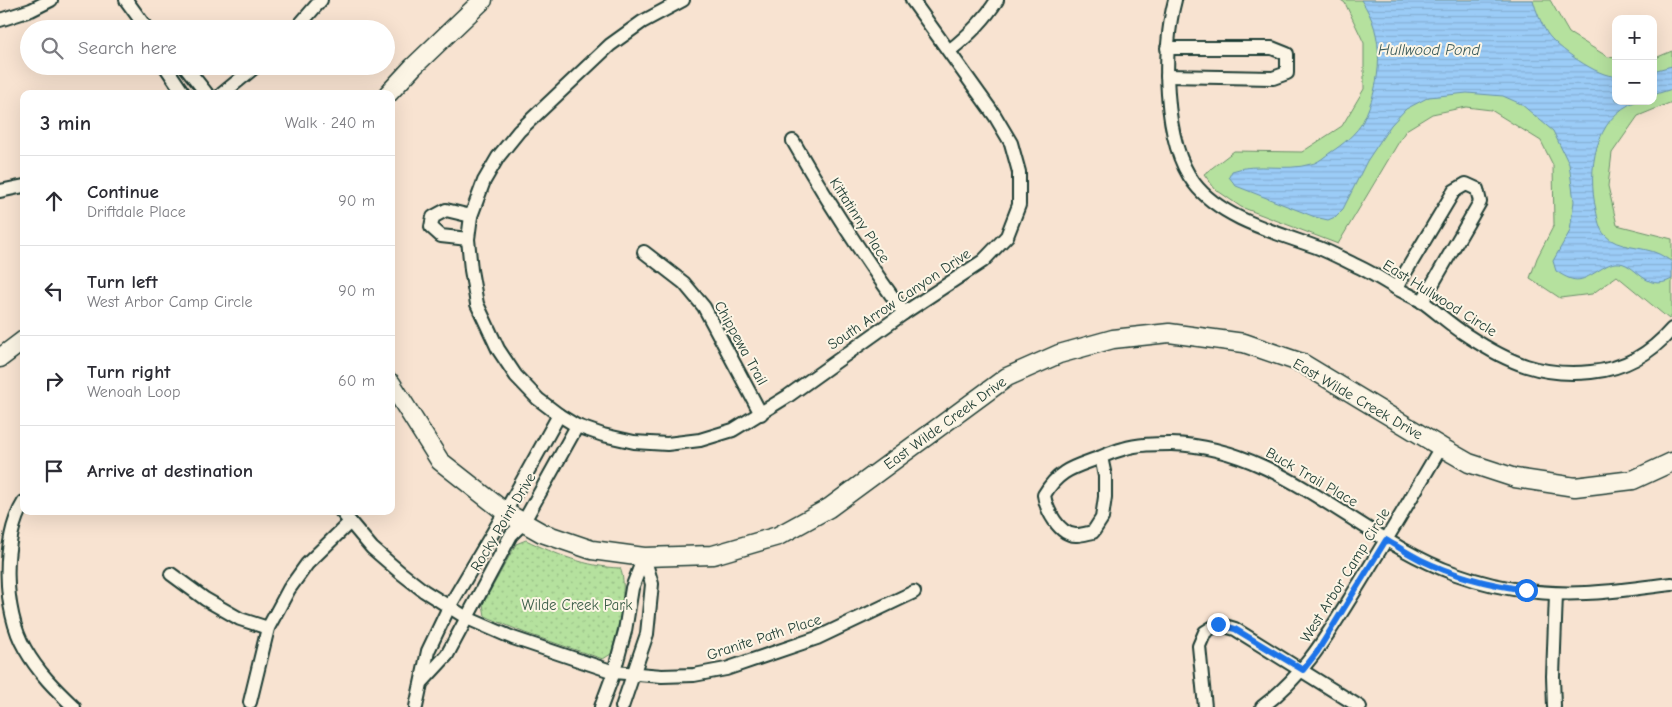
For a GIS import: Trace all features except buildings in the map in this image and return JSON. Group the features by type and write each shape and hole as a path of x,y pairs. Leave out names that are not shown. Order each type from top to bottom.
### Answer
{"street":[{"path":"0,20 30,10 51,0"},
{"path":"126,0 140,20"},
{"path":"304,20 321,0"},
{"path":"392,90 483,0"},
{"name":"South Arrow Canyon Drive","path":"683,0 642,22 610,45 519,131 498,157 484,181 471,216 468,239 477,304 498,349 516,376 538,399 559,415 578,426 603,435 634,442 667,444 700,440 732,430 761,414 983,261 1007,236 1019,205 1019,172 1011,143 995,116 912,0"},
{"name":"South Arrow Canyon Drive","path":"917,0 928,21"},
{"path":"949,51 970,34 989,14 997,0"},
{"name":"East Hullwood Circle","path":"1175,0 1171,12 1167,48 1167,76 1172,131 1180,161 1194,184 1216,205 1245,220 1322,249 1362,268 1422,302 1468,336 1505,358 1538,370 1569,374 1606,371 1638,359 1663,339 1672,329"},
{"path":"1167,48 1272,48 1287,54 1287,73 1273,78 1167,76"},
{"path":"170,75 181,90"},
{"path":"192,75 204,90"},
{"path":"227,90 245,75"},
{"name":"Kittatinny Place","path":"793,141 841,222 904,314"},
{"path":"1396,288 1454,191 1466,184 1477,189 1480,202 1422,302"},
{"path":"0,191 20,187"},
{"path":"468,239 441,236 431,227 433,216 446,210 471,216"},
{"name":"Chippewa Trail","path":"644,252 684,283 704,307 761,414"},
{"name":"East Wilde Creek Drive","path":"395,389 440,461 505,512 542,533 592,550 644,557 713,556 778,536 829,508 1007,378 1060,354 1113,339 1169,333 1244,344 1302,363 1441,448 1469,463 1515,478 1575,486 1634,480 1672,462"},
{"path":"0,358 20,343"},
{"name":"Rocky Point Drive","path":"416,707 428,651 449,607 559,415"},
{"name":"Rocky Point Drive","path":"422,682 447,654 511,535 523,523 578,426"},
{"name":"Buck Trail Place","path":"1101,457 1105,476 1102,518 1093,532 1076,536 1062,530 1046,509 1044,495 1052,481 1070,468 1123,449 1152,444 1183,444 1211,448 1239,456 1272,470 1421,560 1456,574 1492,585 1556,594 1588,593 1672,584"},
{"name":"West Arbor Camp Circle","path":"1262,707 1303,670 1317,652 1441,448"},
{"path":"20,509 13,527 7,565 10,608 24,648 47,682 74,707"},
{"name":"Granite Path Place","path":"344,515 372,548 401,573 467,618 521,641 614,672 662,676 686,675 726,669 817,638 914,592"},
{"path":"250,702 268,628 290,589 307,564 350,522"},
{"path":"601,707 614,672 625,630 632,588 644,557"},
{"path":"622,707 647,634 652,584 644,557"},
{"path":"171,574 205,599 240,619 268,628"},
{"path":"1554,707 1552,676 1556,594"},
{"path":"1205,707 1199,646 1205,632 1218,624 1235,629 1360,707"}],"green space":[{"name":"Hullwood Pond","path":"1341,0 1550,0 1569,33 1608,57 1612,58 1612,105 1657,105 1657,57 1672,51 1672,102 1638,116 1612,153 1608,186 1617,225 1672,239 1672,315 1669,319 1617,276 1592,294 1560,298 1530,278 1537,258 1554,225 1553,165 1541,141 1491,110 1466,107 1432,114 1406,130 1338,244 1241,207 1215,189 1204,174 1234,151 1302,152 1342,126 1364,89 1364,43 1345,3"},
{"name":"Wilde Creek Park","path":"526,540 572,559 595,565 620,568 623,598 611,654 603,659 525,633 485,616 483,604 516,544"}],"water":[{"name":"Hullwood Pond","path":"1361,0 1533,0 1547,33 1559,46 1589,67 1612,75 1612,105 1630,105 1611,119 1597,147 1594,163 1593,195 1601,230 1610,240 1616,243 1653,251 1672,262 1672,279 1662,283 1654,283 1629,267 1616,263 1608,265 1579,280 1574,280 1556,271 1553,261 1570,231 1574,201 1569,164 1553,131 1521,104 1503,96 1467,93 1429,97 1406,109 1391,125 1367,161 1343,209 1335,217 1328,220 1315,217 1236,186 1229,177 1232,171 1251,167 1291,167 1314,163 1344,142 1361,125 1374,91 1377,75 1378,44 1375,28"},
{"path":"1672,66 1672,89 1657,94 1657,70"}],"route":[{"path":"1218,624 1235,629 1303,670 1317,652 1386,540 1421,560 1456,574 1492,585 1526,590"}]}
